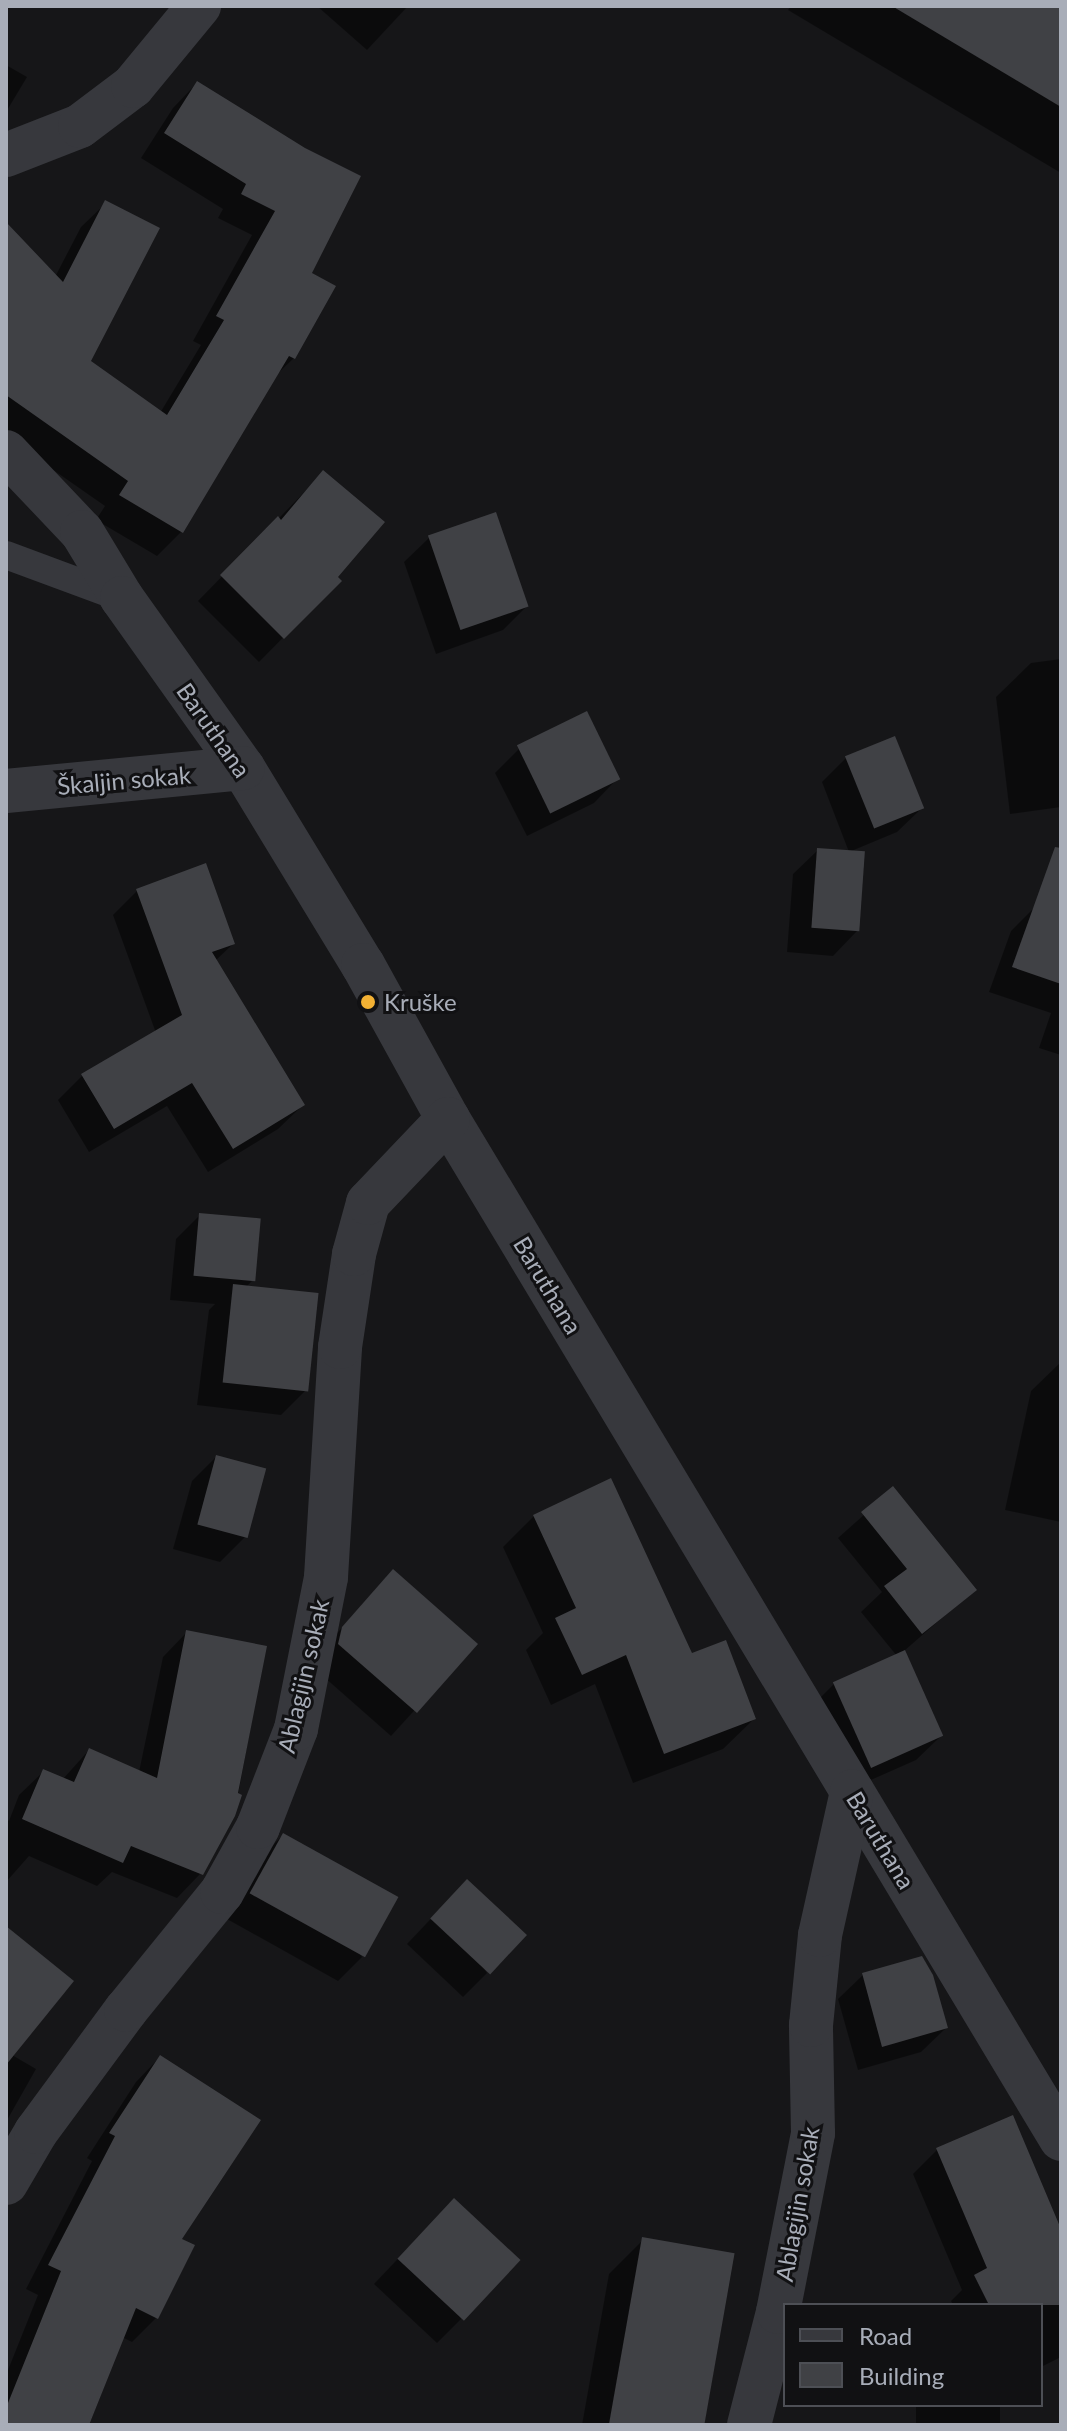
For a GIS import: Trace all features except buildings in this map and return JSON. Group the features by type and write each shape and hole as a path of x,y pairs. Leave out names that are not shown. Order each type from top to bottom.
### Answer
{"street":[{"path":"6,155 80,126 133,86 199,6"},
{"name":"Baruthana","path":"6,452 82,532 122,598 243,768 363,965 448,1119 1061,2139"},
{"name":"Škaljin sokak","path":"6,791 243,768"},
{"name":"Ablagijin sokak","path":"6,2183 36,2132 126,2010 222,1892 258,1827 296,1729 326,1577 340,1347 358,1241 368,1203 448,1119"},
{"name":"Ablagijin sokak","path":"749,2425 778,2312 813,2133 811,2025 820,1935 852,1792"}],"lane":[{"path":"6,555 122,598"}],"place":[{"name":"Kruške","path":"368,1002"}]}
